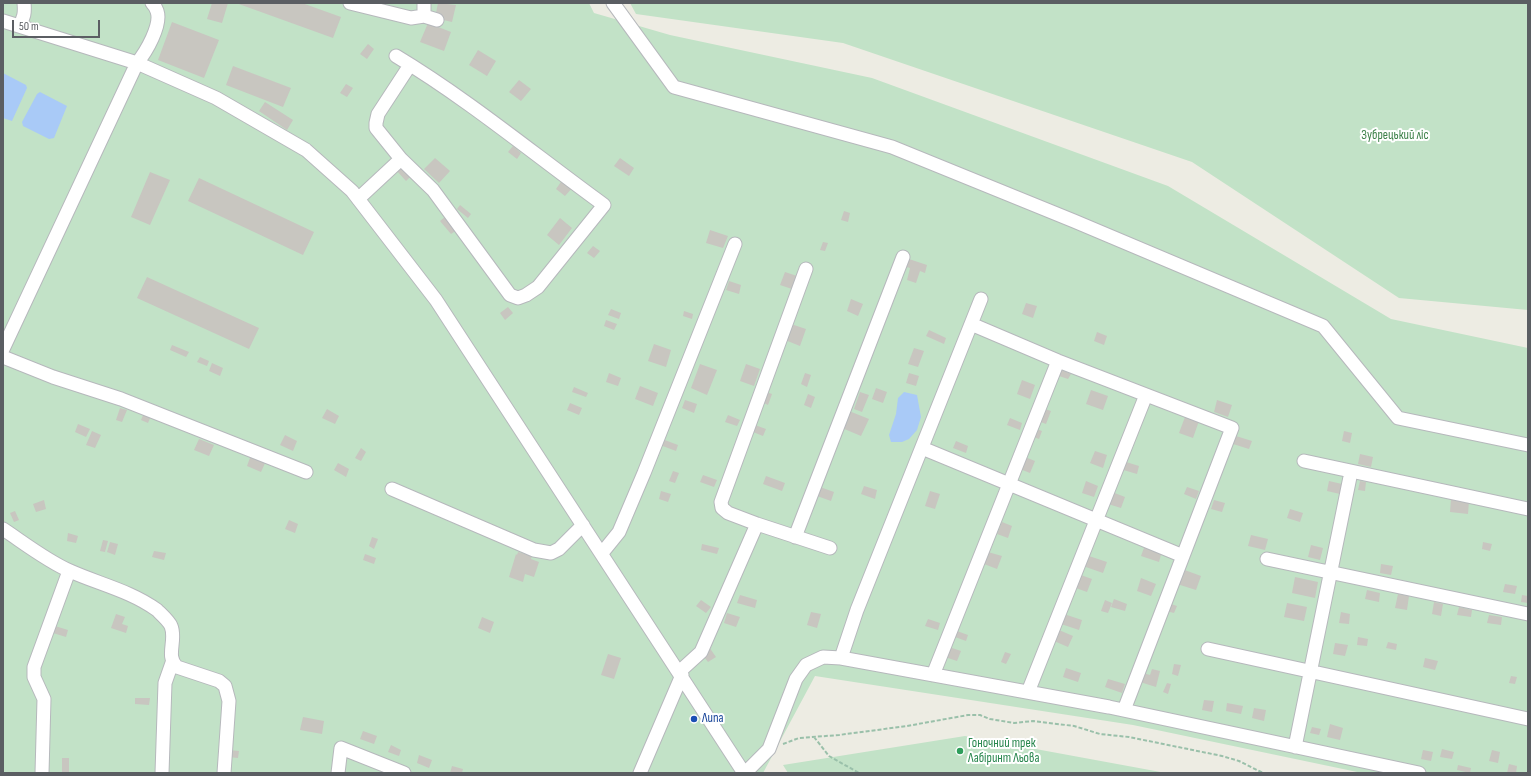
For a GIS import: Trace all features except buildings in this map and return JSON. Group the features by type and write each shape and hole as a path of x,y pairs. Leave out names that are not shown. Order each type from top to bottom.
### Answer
{"street":[{"path":"19,26 25,13 24,3"},
{"path":"350,3 411,18 424,9 437,20"},
{"path":"613,3 674,86 892,146 1074,221 1323,326 1398,418 1528,445"},
{"path":"3,349 137,63 143,56 158,26 157,6"},
{"path":"3,21 137,63 216,98 306,150 352,191 436,300 541,463 602,553 745,773 769,749 796,679 806,666 823,657 841,658 1124,710 1419,773"},
{"path":"396,56 410,65 520,140 604,205 538,287 526,295 518,298 510,295 433,190 401,159 376,128 378,114 410,65"},
{"path":"358,198 401,159"},
{"path":"602,553 619,532 735,244"},
{"path":"794,536 903,257"},
{"path":"806,269 721,502 722,508 728,513 756,524 830,548"},
{"path":"841,658 856,610 981,299"},
{"path":"971,324 1058,361 1232,428 1124,710"},
{"path":"3,357 53,377 121,399 306,472"},
{"path":"933,675 1058,361"},
{"path":"1028,692 1146,395"},
{"path":"922,448 1183,556"},
{"path":"1304,460 1351,472 1528,509"},
{"path":"1295,747 1351,472"},
{"path":"392,489 534,550 551,553 559,549 583,525"},
{"path":"640,773 680,673 701,652 756,524"},
{"path":"3,529 35,551 69,571 136,597 158,611 171,626 173,638 171,657 172,663 165,683 162,773"},
{"path":"1267,559 1528,614"},
{"path":"42,773 44,699 34,677 34,667 69,571"},
{"path":"1208,649 1528,719"},
{"path":"172,663 177,667 219,681 225,686 229,701 224,773"},
{"path":"338,773 341,748 404,773"}],"path":[{"path":"769,749 799,738 907,726 968,715 980,715 990,719 1014,723 1033,721 1074,726 1100,734 1129,737 1222,756 1239,761 1263,773"},
{"path":"814,737 829,756 859,773"}],"green space":[{"path":"3,3 589,3 594,13 670,35 872,78 1168,186 1391,319 1528,348 1528,773 1362,773 1133,725 815,676 763,773 3,773"},
{"name":"Зубрецький ліс","path":"630,3 1528,3 1528,310 1399,298 1192,162 843,43 636,14"},
{"name":"Гоночний трек Лабіринт Льова","path":"965,736 1166,773 788,773 783,765"}],"water":[{"path":"3,73 26,85 27,88 12,121 3,118"},
{"path":"40,92 67,106 54,138 49,139 23,126 22,122 37,94"},
{"path":"904,392 917,395 921,417 917,430 909,439 902,442 891,442 889,435 896,414 898,398"}],"place":[{"name":"Липа","path":"694,719"},
{"name":"Гоночний трек Лабіринт Льова","path":"960,751"}]}
